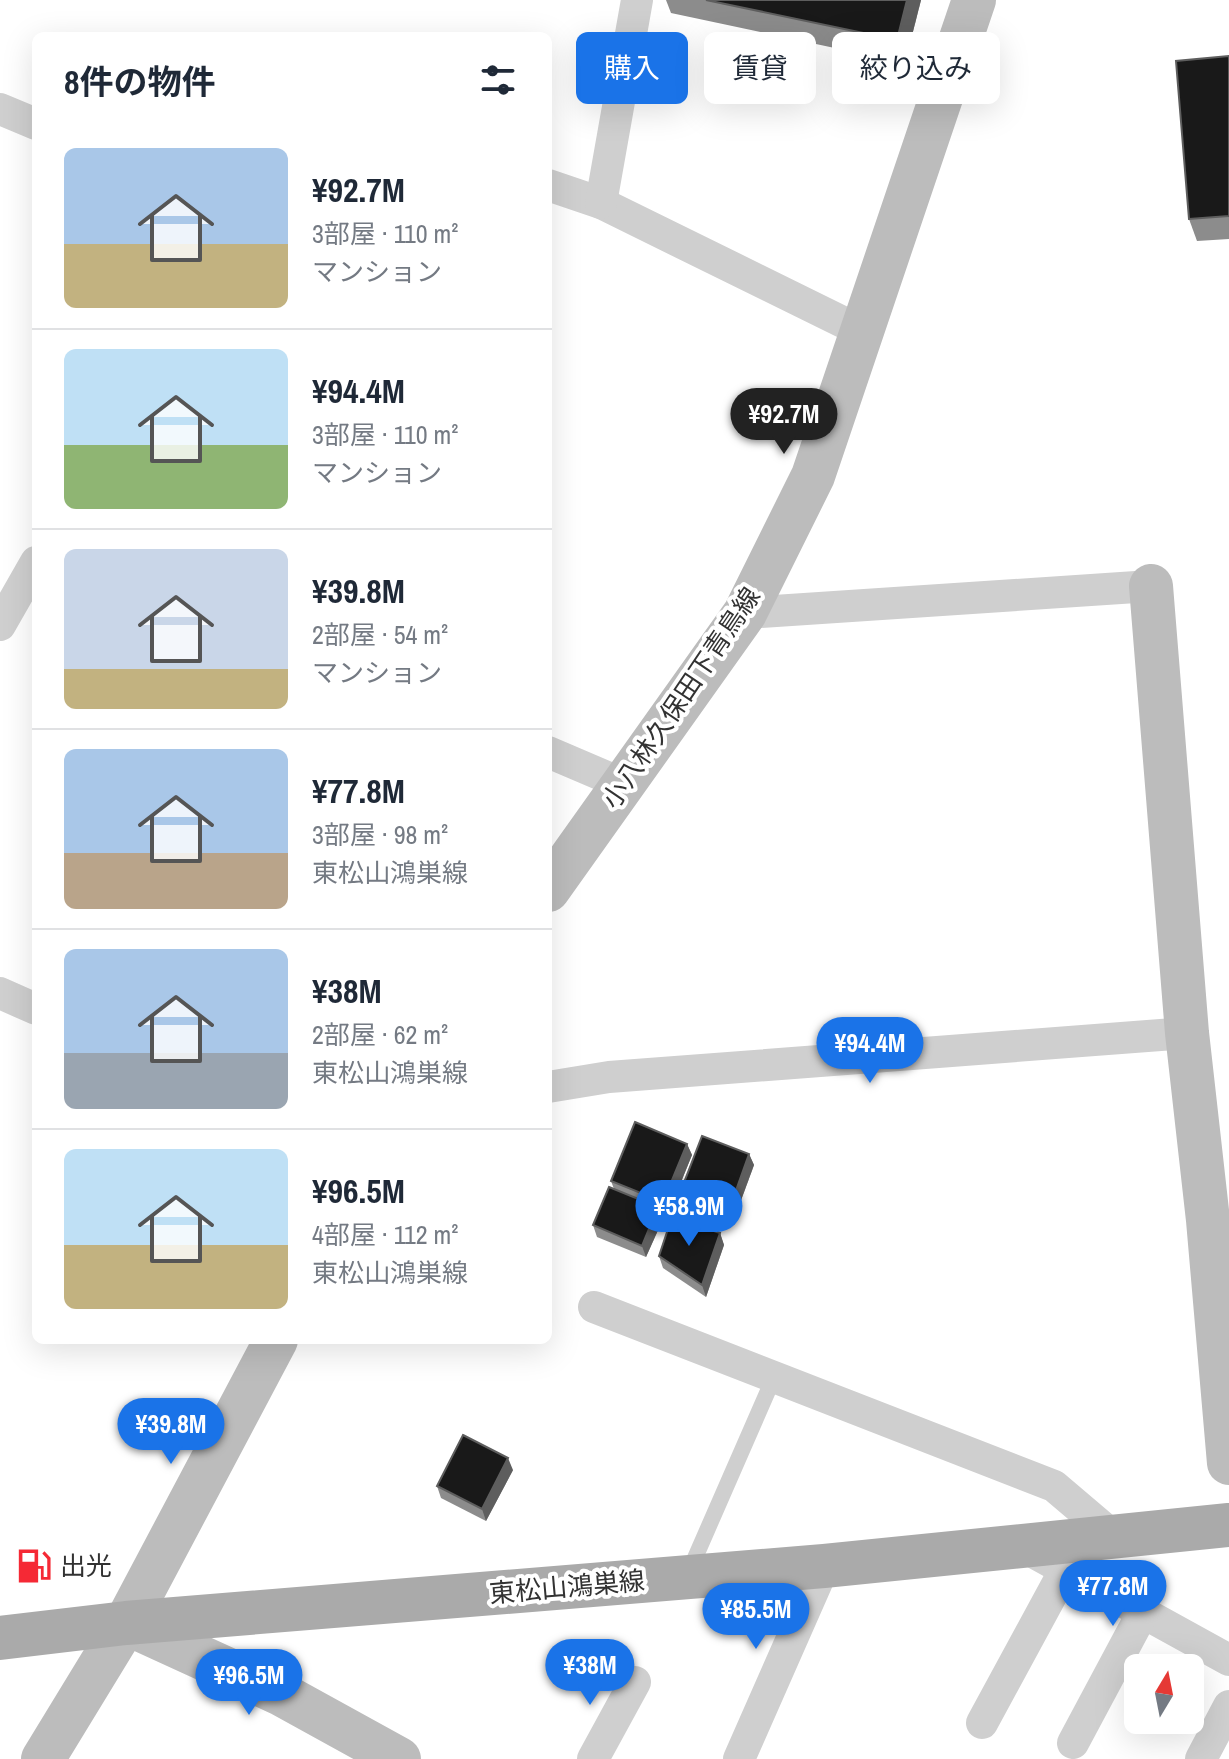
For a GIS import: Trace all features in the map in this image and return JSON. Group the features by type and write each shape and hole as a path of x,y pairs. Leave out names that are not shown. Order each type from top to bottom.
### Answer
{"main road":[{"name":"小八林久保田下青鳥線","path":"552,884 745,613 813,476 974,0"},
{"path":"1151,586 1187,1033 1208,1220 1229,1463"},
{"path":"43,1759 126,1623 274,1344"},
{"name":"東松山鴻巣線","path":"0,1638 126,1623 824,1566 1229,1525"},
{"path":"126,1623 281,1694 399,1759"}],"street":[{"path":"601,203 637,0"},
{"path":"0,109 32,122"},
{"path":"552,186 601,203 863,332"},
{"path":"0,625 32,569"},
{"path":"745,613 1151,586"},
{"path":"552,754 623,784"},
{"path":"0,993 32,1007"},
{"path":"552,1086 609,1077 1187,1033"},
{"path":"594,1307 1054,1486 1114,1537"},
{"path":"1024,1547 1229,1660"},
{"path":"739,1759 824,1566"},
{"path":"982,1723 1065,1570"},
{"path":"1073,1743 1143,1612"},
{"path":"593,1759 635,1682"},
{"path":"1201,1759 1229,1706"}],"lane":[{"path":"687,1577 774,1377"}],"building":[{"path":"706,0 907,0 899,32 859,32"},
{"path":"1229,56 1229,216 1189,219 1176,61"},
{"path":"635,1122 687,1144 663,1202 611,1181"},
{"path":"702,1136 749,1154 729,1210 680,1193"},
{"path":"609,1187 658,1207 642,1246 593,1225"},
{"path":"672,1217 720,1233 702,1285 659,1256"},
{"path":"463,1435 508,1458 482,1509 437,1486"}],"place":[{"name":"出光","path":"34,1566"}]}
